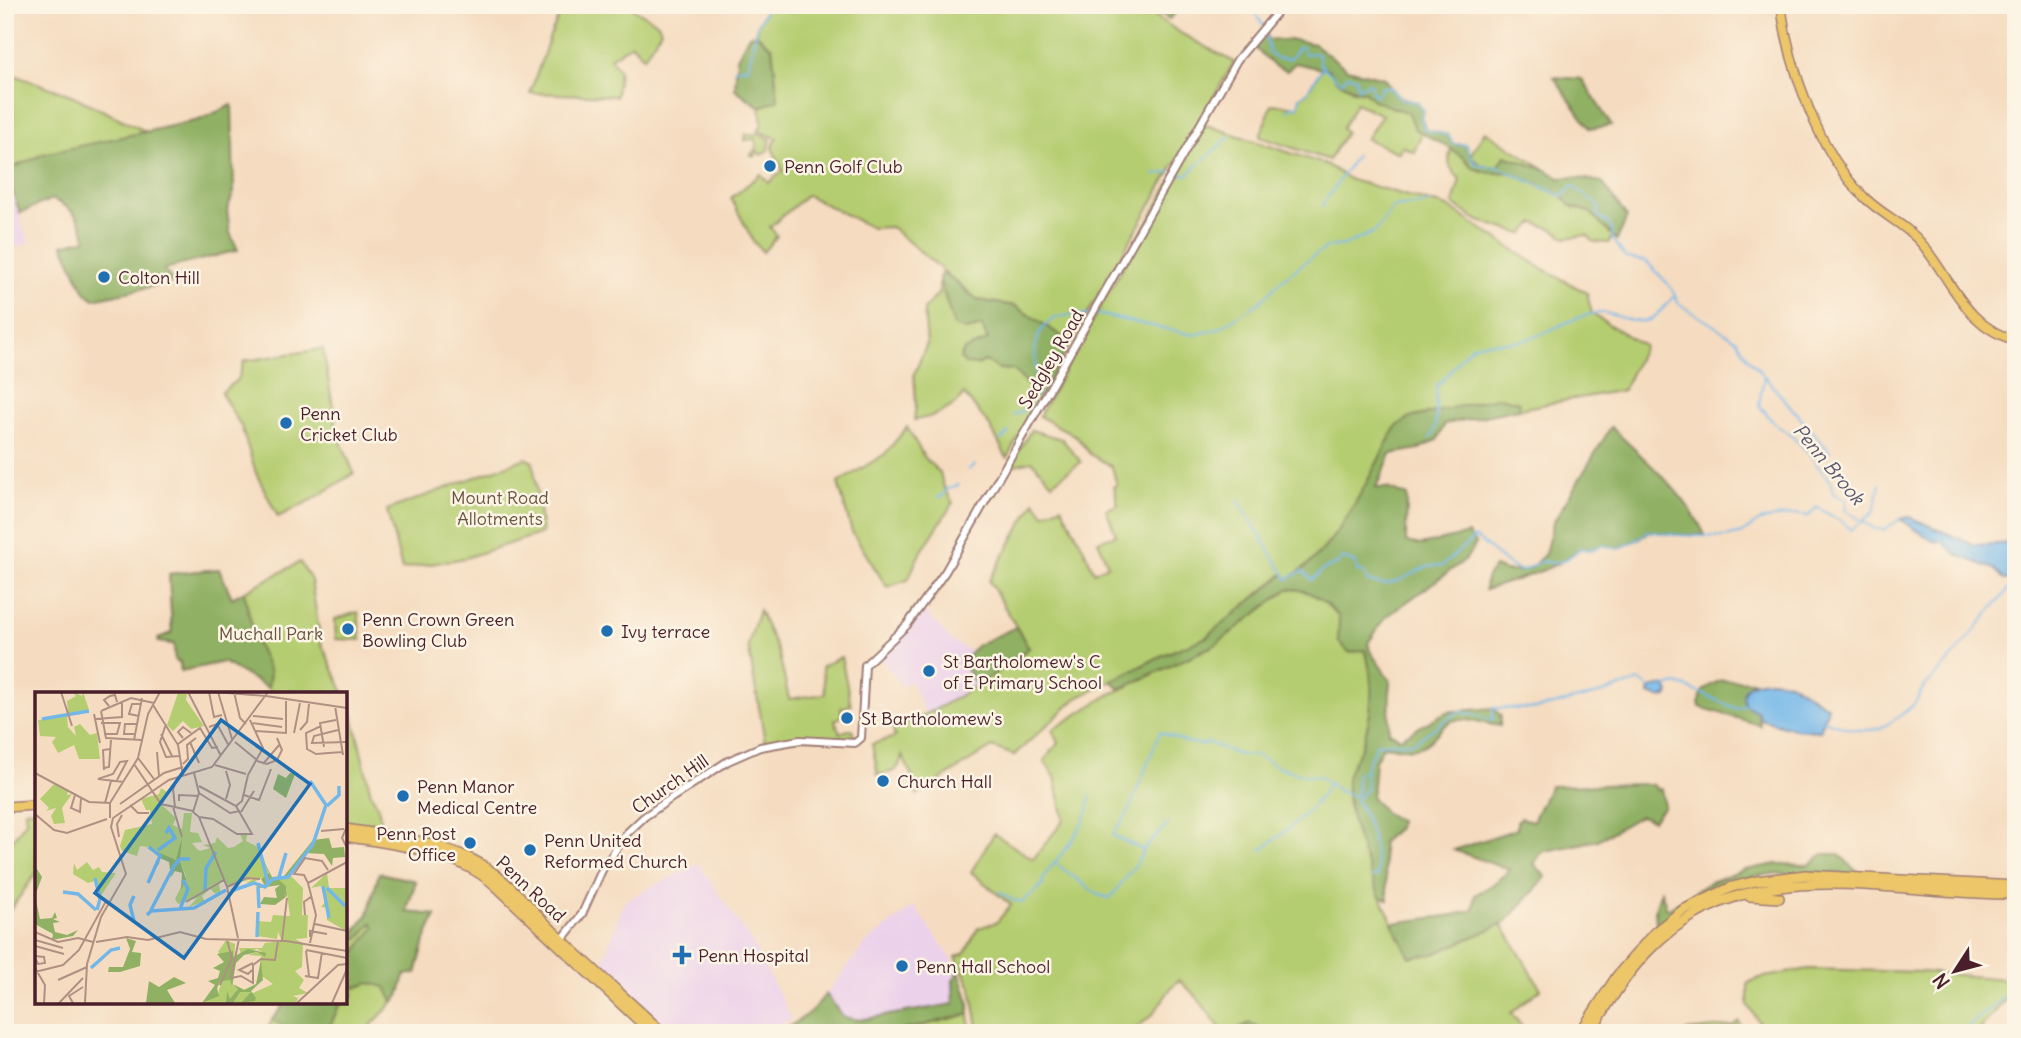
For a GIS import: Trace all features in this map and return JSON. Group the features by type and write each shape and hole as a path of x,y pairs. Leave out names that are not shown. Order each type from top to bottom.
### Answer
{"highway":[{"path":"5,807 35,805"},
{"name":"Penn Road","path":"346,829 412,840 472,859 503,882 559,942 652,1033"},
{"name":"Penn Road","path":"346,835 410,846 457,861 477,871 663,1033"},
{"path":"1580,1033 1617,976 1655,932 1683,910 1732,887 1805,875 2016,886"},
{"path":"1590,1033 1623,981 1649,951 1688,918 1717,902 1750,891 1791,885 2016,894"},
{"path":"1717,902 1749,895 1779,898"}],"main road":[{"path":"1781,5 1788,44 1802,86 1828,150 1842,172 1874,207 1920,242 1964,305 1980,323 1995,333 2016,340"}],"street":[{"name":"Sedgley Road","path":"860,740 863,729 865,665 907,625 945,572 1237,60 1283,5"},
{"name":"Church Hill","path":"559,942 582,914 602,870 627,833 644,817 673,797 729,761 760,747 786,741 855,743 860,740"}],"shaded area":[{"path":"5,174 29,243 5,251"},
{"name":"St Bartholomew's C of E Primary School","path":"924,610 951,640 971,652 962,662 976,685 926,716 911,681 902,687 880,656 912,626"},
{"name":"Penn Hospital","path":"699,864 751,941 792,1019 775,1026 706,1033 670,1033 601,968 624,902"},
{"name":"Penn Hall School","path":"914,906 954,962 963,980 969,1002 859,1020 843,1017 826,994 865,944"}],"green space":[{"path":"564,5 627,5 658,23 661,30 644,57 632,44 610,58 619,70 616,96 530,93"},
{"path":"768,5 780,5 793,13 799,5 1139,5 1182,34 1234,62 1071,342 1015,306 978,300 891,227 872,228 807,195 770,227 777,236 763,252 753,241 731,198 761,174 768,183 783,171 772,148 777,138 758,131 762,124 760,107 778,99 772,47 756,34 757,26"},
{"path":"1149,5 1185,5 1169,19"},
{"path":"1266,33 1268,40 1295,40 1314,44 1347,69 1384,78 1398,94 1417,102 1424,111 1421,118 1426,130 1448,135 1453,144 1466,145 1481,165 1498,167 1505,156 1546,170 1560,178 1574,177 1602,182 1627,217 1617,240 1590,212 1570,206 1562,196 1509,172 1490,173 1473,168 1451,149 1415,129 1409,113 1374,101 1365,92 1350,88 1337,80 1324,67 1322,69 1295,63 1287,71 1274,66 1255,48"},
{"path":"756,34 772,47 778,100 760,107 735,89 737,58 749,35"},
{"path":"1323,67 1330,70 1335,79 1353,90 1365,92 1395,109 1409,112 1415,129 1422,133 1414,152 1402,146 1399,153 1366,139 1382,115 1356,103 1342,129 1346,132 1329,160 1260,137 1272,104 1298,107 1300,97 1307,92"},
{"path":"5,72 71,95 147,132 44,154 5,171"},
{"path":"1554,77 1582,79 1611,125 1590,129"},
{"path":"232,105 234,192 227,210 230,233 238,250 164,269 173,282 94,299 85,292 63,245 86,239 78,219 65,206 52,199 20,213 5,171 44,154 199,120"},
{"path":"1203,124 1327,165 1351,180 1448,207 1543,269 1587,293 1592,314 1644,346 1623,390 1519,409 1429,420 1395,428 1350,512 1322,551 1305,567 1287,579 1283,574 1205,638 1163,655 1077,698 1014,755 992,747 917,795 913,778 902,755 895,770 878,775 872,744 895,737 893,729 964,693 1029,648 989,581 1035,501 1044,514 1061,506 1094,572 1108,565 1098,541 1116,535 1106,509 1118,505 1114,486 1117,485 1112,467 1090,454 1076,436 1039,416"},
{"path":"1485,131 1546,170 1505,156 1498,167 1479,164 1471,154"},
{"path":"746,134 759,134 771,139 768,150 761,155 757,151 755,157 751,155 757,147 755,139 745,140"},
{"path":"1451,149 1473,168 1490,173 1509,172 1562,196 1570,206 1590,212 1613,236 1608,243 1594,242 1587,235 1566,238 1553,229 1534,223 1523,234 1479,221 1453,204 1460,179 1450,166"},
{"path":"942,272 978,300 1015,306 1071,342 1039,398 1014,370 999,369 985,361 977,365 965,364 960,358 964,350 988,340 982,326 966,330 954,326 939,278"},
{"path":"939,278 966,330 983,326 988,341 964,350 977,365 985,361 999,369 1014,370 1039,398 1007,458 990,426 964,394 942,412 914,420 914,374 927,344 924,309 939,293"},
{"path":"323,349 338,435 354,473 312,500 278,517 256,473 241,426 221,393 238,379 244,361"},
{"path":"1500,397 1519,402 1519,409 1445,424 1437,440 1419,449 1391,454 1376,488 1387,488 1407,496 1406,542 1421,545 1468,534 1476,544 1465,560 1386,617 1368,643 1370,651 1390,680 1389,732 1400,738 1446,712 1493,708 1501,716 1500,726 1467,720 1451,721 1426,744 1416,748 1383,746 1375,761 1372,797 1384,812 1399,821 1398,828 1382,842 1388,900 1380,897 1369,870 1353,823 1347,792 1350,768 1360,750 1370,713 1368,662 1365,650 1350,653 1338,641 1339,617 1323,601 1311,593 1288,589 1215,645 1120,689 1111,681 1205,638 1284,574 1288,579 1306,567 1322,551 1350,512 1395,428 1409,418"},
{"path":"907,427 924,457 940,473 953,503 918,557 908,580 887,587 852,532 838,483 885,454"},
{"path":"1611,427 1675,491 1697,519 1705,535 1649,531 1619,549 1603,545 1590,550 1580,548 1548,568 1485,590 1486,578 1494,567 1505,571 1522,571 1532,567 1545,554 1553,523"},
{"path":"1031,430 1062,439 1081,462 1052,483 1032,461 1010,466"},
{"name":"Mount Road Allotments","path":"526,458 533,462 542,533 465,558 402,569 387,510"},
{"name":"Muchall Park","path":"300,562 311,580 321,643 344,692 270,692 223,662 181,671 180,662 175,661 174,644 158,642 159,638 172,633 169,574 219,569 232,598"},
{"path":"219,569 232,598 244,592 255,640 270,672 268,688 223,662 181,671 180,662 175,661 174,644 158,642 159,638 172,633 169,574"},
{"path":"1288,589 1309,593 1327,604 1356,636 1369,660 1373,685 1371,711 1361,748 1350,774 1347,796 1350,812 1375,881 1410,957 1434,954 1502,924 1541,989 1511,1013 1527,1033 1270,1033 1250,1023 1224,1033 1196,996 1179,980 1153,1014 1131,1033 979,1033 971,987 956,957 965,953 978,928 997,922 1011,905 971,872 994,834 1033,859 1064,820 1055,777 1044,761 1059,742 1052,730 1107,696 1215,645"},
{"path":"759,610 779,654 789,699 825,694 822,666 841,657 851,705 841,708 841,717 835,720 840,733 852,729 855,738 798,737 765,742 748,645"},
{"name":"Penn Crown Green Bowling Club","path":"358,612 361,640 336,639 335,619"},
{"path":"1016,627 1029,648 976,685 962,662 977,645"},
{"path":"1722,680 1754,681 1746,689 1744,698 1746,705 1758,712 1760,725 1700,707 1702,693"},
{"path":"346,697 351,707 380,821 362,825 346,823"},
{"path":"1653,784 1657,790 1661,789 1664,806 1653,820 1640,816 1598,840 1542,852 1534,864 1546,877 1510,918 1434,954 1410,957 1392,923 1473,910 1475,895 1510,870 1454,850 1517,829 1517,821 1521,818 1533,821 1550,786"},
{"path":"35,809 35,875 5,917 5,851 26,821 25,810"},
{"path":"1824,854 1839,854 1856,871 1850,874 1780,873 1745,878 1705,894 1656,923 1655,909 1661,891 1667,909 1710,882 1744,870 1777,864 1808,865"},
{"path":"379,873 416,881 406,912 436,915 426,937 416,973 405,975 399,996 364,1033 266,1033 285,1003 346,1003 346,943 368,914"},
{"path":"379,873 416,881 406,912 436,915 426,937 416,973 405,975 399,996 393,1002 386,987 369,983 355,988 350,971 353,956 375,927 372,923 358,939 353,935 368,914"},
{"path":"1808,969 1923,972 2016,980 2016,987 1977,1033 1766,1033 1748,1005 1748,983 1760,978"},
{"path":"959,971 969,1002 969,1014 892,1033 786,1033 786,1029 811,1012 826,994 843,1017 859,1020 954,1004 953,980"},
{"path":"346,982 352,990 353,995 346,1000"},
{"path":"285,1003 343,1003 330,1026 345,1033 297,1033 272,1020"},
{"path":"969,1014 971,1033 892,1033"},
{"path":"1739,1022 1745,1033 1685,1033 1733,1026"},
{"path":"1250,1023 1270,1033 1229,1033"}],"water":[{"path":"1909,517 1974,545 2016,543 2016,579 2005,580 1994,569 1957,555 1943,542 1933,541 1900,519"},
{"path":"1775,680 1793,684 1828,707 1820,731 1794,729 1760,719 1758,712 1745,705 1743,698 1746,687 1756,682"},
{"path":"1666,687 1669,693 1667,697 1660,698 1649,694 1650,688"}],"waterway":[{"path":"734,70 748,68 757,26 768,5"},
{"name":"Penn Brook","path":"1250,5 1263,25"},
{"name":"Penn Brook","path":"1265,30 1269,52 1275,58 1290,59 1299,47 1303,48 1305,54 1316,53 1320,64 1342,82 1347,75 1356,78 1358,88 1370,83 1373,95 1377,94 1381,87 1389,87 1403,100 1417,102 1424,111 1421,118 1425,130 1448,135 1453,144 1466,145 1475,163 1498,167 1562,196 1573,186 1599,206 1598,216 1611,227 1612,238 1626,258 1646,261 1670,286 1679,304 1737,340 1764,376 1759,405 1775,424 1802,446 1831,483 1833,493 1846,500 1845,510 1875,529 1884,530 1900,519"},
{"path":"1288,111 1292,106 1298,107 1300,97 1307,92 1323,67"},
{"path":"1176,173 1187,175 1230,136"},
{"path":"1322,206 1356,155"},
{"path":"1154,175 1170,172"},
{"path":"1096,314 1194,335 1218,329 1260,302 1282,280 1313,256 1329,247 1345,245 1376,231 1393,207 1430,203"},
{"path":"1430,439 1436,419 1437,385 1473,346 1521,341 1593,314 1603,313 1646,321 1674,297"},
{"path":"1013,415 1025,410 1039,390 1035,360 1041,331 1056,318 1090,315"},
{"path":"1764,376 1830,452"},
{"path":"1001,440 1009,432"},
{"path":"968,470 975,465"},
{"path":"1238,500 1287,579 1303,571 1312,580 1324,569 1338,564 1342,558 1356,563 1357,572 1364,573 1367,581 1378,584 1398,581 1425,568 1442,566 1475,537 1510,566 1522,571 1542,561 1562,561 1580,548 1590,550 1603,545 1619,549 1648,531 1725,537 1742,533 1766,519 1796,514 1809,516 1817,507 1851,530 1874,512 1880,484"},
{"path":"938,497 943,496 947,489 959,485"},
{"path":"1824,720 1852,729 1868,730 1882,727 1898,717 1913,705 1922,689 2016,581"},
{"path":"1372,877 1378,876 1374,847 1365,816 1356,801 1367,788 1365,771 1376,744 1414,742 1459,711 1493,720 1493,708 1536,709 1640,681 1650,688"},
{"path":"1666,687 1677,684 1737,709 1745,705"},
{"path":"1169,823 1143,850 1112,835 1128,813 1160,732 1186,742 1203,745 1207,742 1240,755 1258,756 1276,766 1303,775 1320,777 1351,796 1357,795 1357,774 1364,771"},
{"path":"1261,850 1290,828 1329,783"},
{"path":"1000,892 1012,900 1023,902 1042,885 1045,875 1080,828 1090,796"},
{"path":"1055,863 1098,895 1110,898 1143,851"},
{"path":"1959,1033 1999,1002 2016,984"}],"place":[{"name":"Penn Golf Club","path":"770,166"},
{"name":"Colton Hill","path":"104,277"},
{"name":"Penn Cricket Club","path":"286,423"},
{"name":"Penn Crown Green Bowling Club","path":"348,629"},
{"name":"Ivy terrace","path":"607,631"},
{"name":"St Bartholomew's C of E Primary School","path":"929,671"},
{"name":"St Bartholomew's","path":"847,718"},
{"name":"Church Hall","path":"883,781"},
{"name":"Penn Manor Medical Centre","path":"403,796"},
{"name":"Penn Post Office","path":"470,843"},
{"name":"Penn United Reformed Church","path":"530,850"},
{"name":"Penn Hospital","path":"682,955"},
{"name":"Penn Hall School","path":"902,966"}]}
